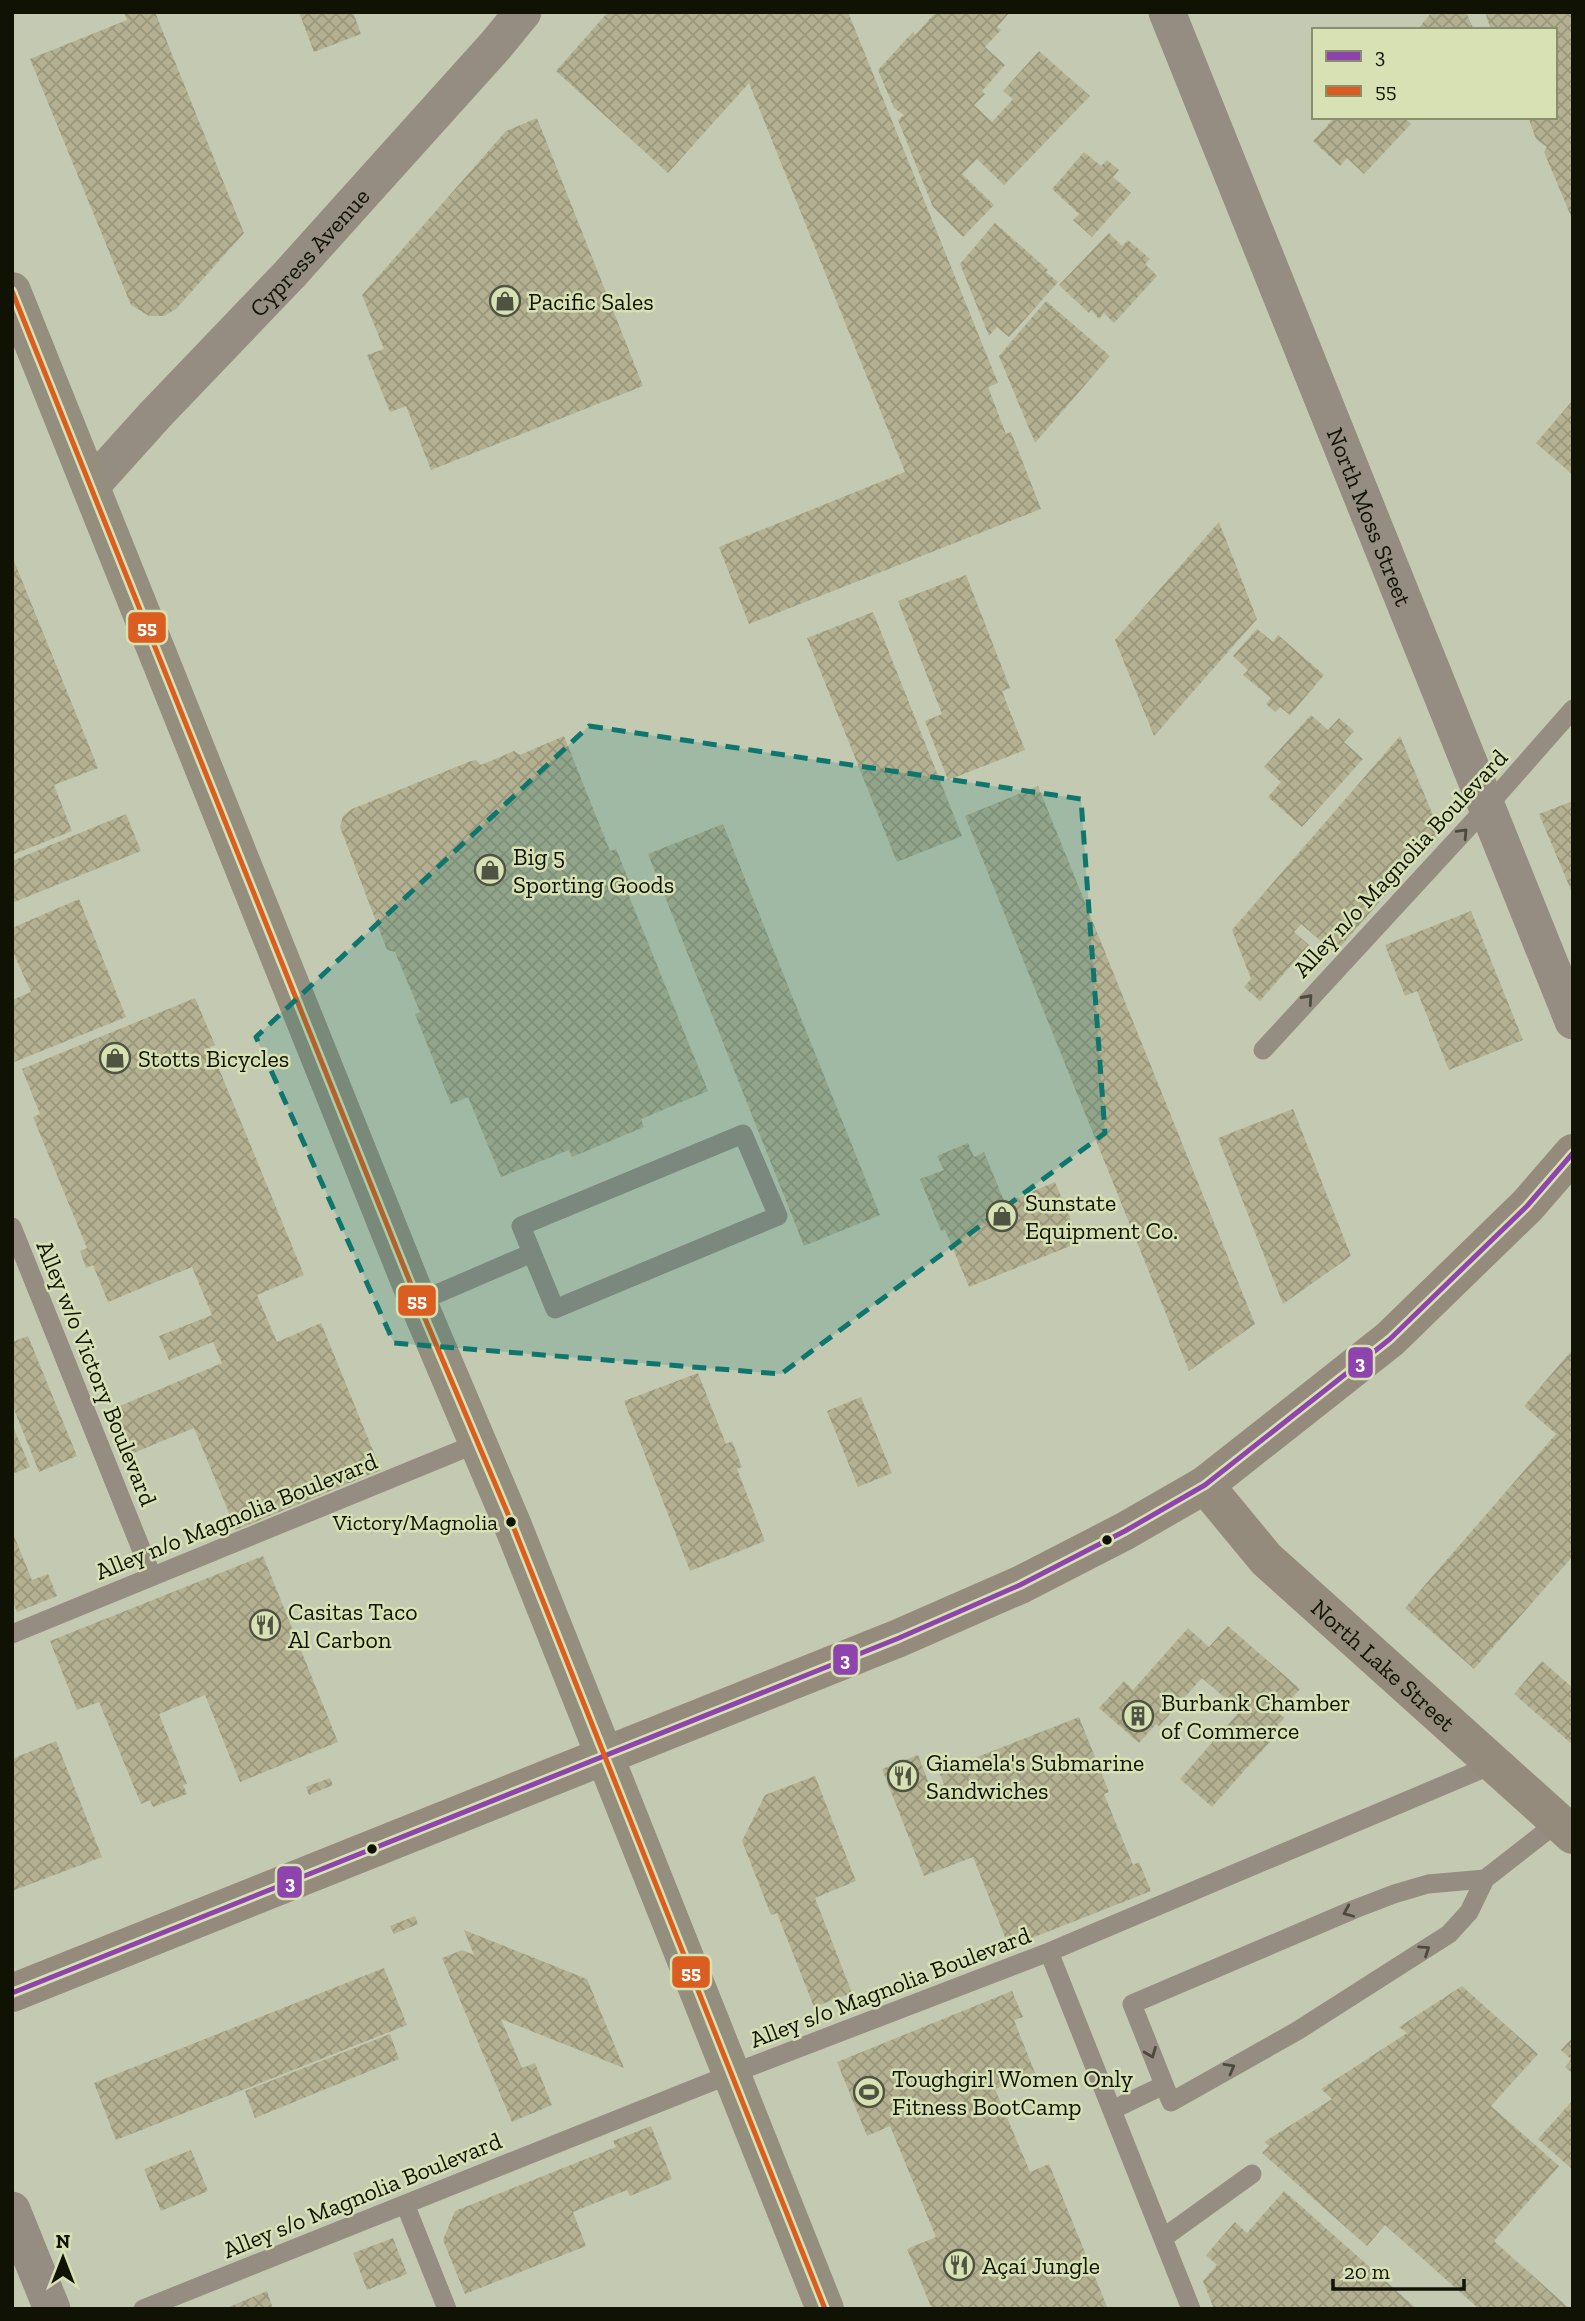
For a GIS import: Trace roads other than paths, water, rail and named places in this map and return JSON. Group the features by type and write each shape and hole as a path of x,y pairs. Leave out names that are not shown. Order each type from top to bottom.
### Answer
{"main road":[{"path":"12,291 825,2309"},
{"path":"12,1993 899,1638 1020,1585 1125,1531 1205,1485 1390,1339 1527,1206 1573,1153"},
{"name":"North Lake Street","path":"1205,1485 1266,1559 1565,1828"}],"street":[{"name":"Cypress Avenue","path":"91,486 289,275 523,12"},
{"name":"North Moss Street","path":"1167,12 1573,1021"},
{"path":"12,2210 52,2309"}],"lane":[{"name":"Alley n/o Magnolia Boulevard","path":"1263,1050 1486,808 1573,709"},
{"path":"743,1134 779,1216 555,1309 532,1253 521,1226 743,1134"},
{"name":"Alley w/o Victory Boulevard","path":"12,1227 152,1577"},
{"path":"418,1302 532,1253"},
{"name":"Alley n/o Magnolia Boulevard","path":"12,1634 478,1443"},
{"name":"Alley s/o Magnolia Boulevard","path":"143,2309 731,2074 1049,1952 1494,1764"},
{"path":"1485,1879 1469,1912 1449,1934 1297,2031 1171,2102 1132,2004 1394,1894 1428,1884 1485,1879 1565,1828"},
{"path":"1049,1952 1191,2309"},
{"path":"1112,2110 1164,2085"},
{"path":"1163,2238 1252,2174"},
{"path":"405,2204 447,2309"}],"place":[{"name":"Pacific Sales","path":"505,301"},
{"name":"Big 5 Sporting Goods","path":"490,870"},
{"name":"Stotts Bicycles","path":"115,1058"},
{"name":"Sunstate Equipment Co.","path":"1002,1216"},
{"name":"Victory/Magnolia","path":"511,1522"},
{"name":"Casitas Taco Al Carbon","path":"265,1625"},
{"name":"Burbank Chamber of Commerce","path":"1138,1716"},
{"name":"Giamela's Submarine Sandwiches","path":"903,1776"},
{"name":"Toughgirl Women Only Fitness BootCamp","path":"869,2092"},
{"name":"Açaí Jungle","path":"959,2265"}]}
